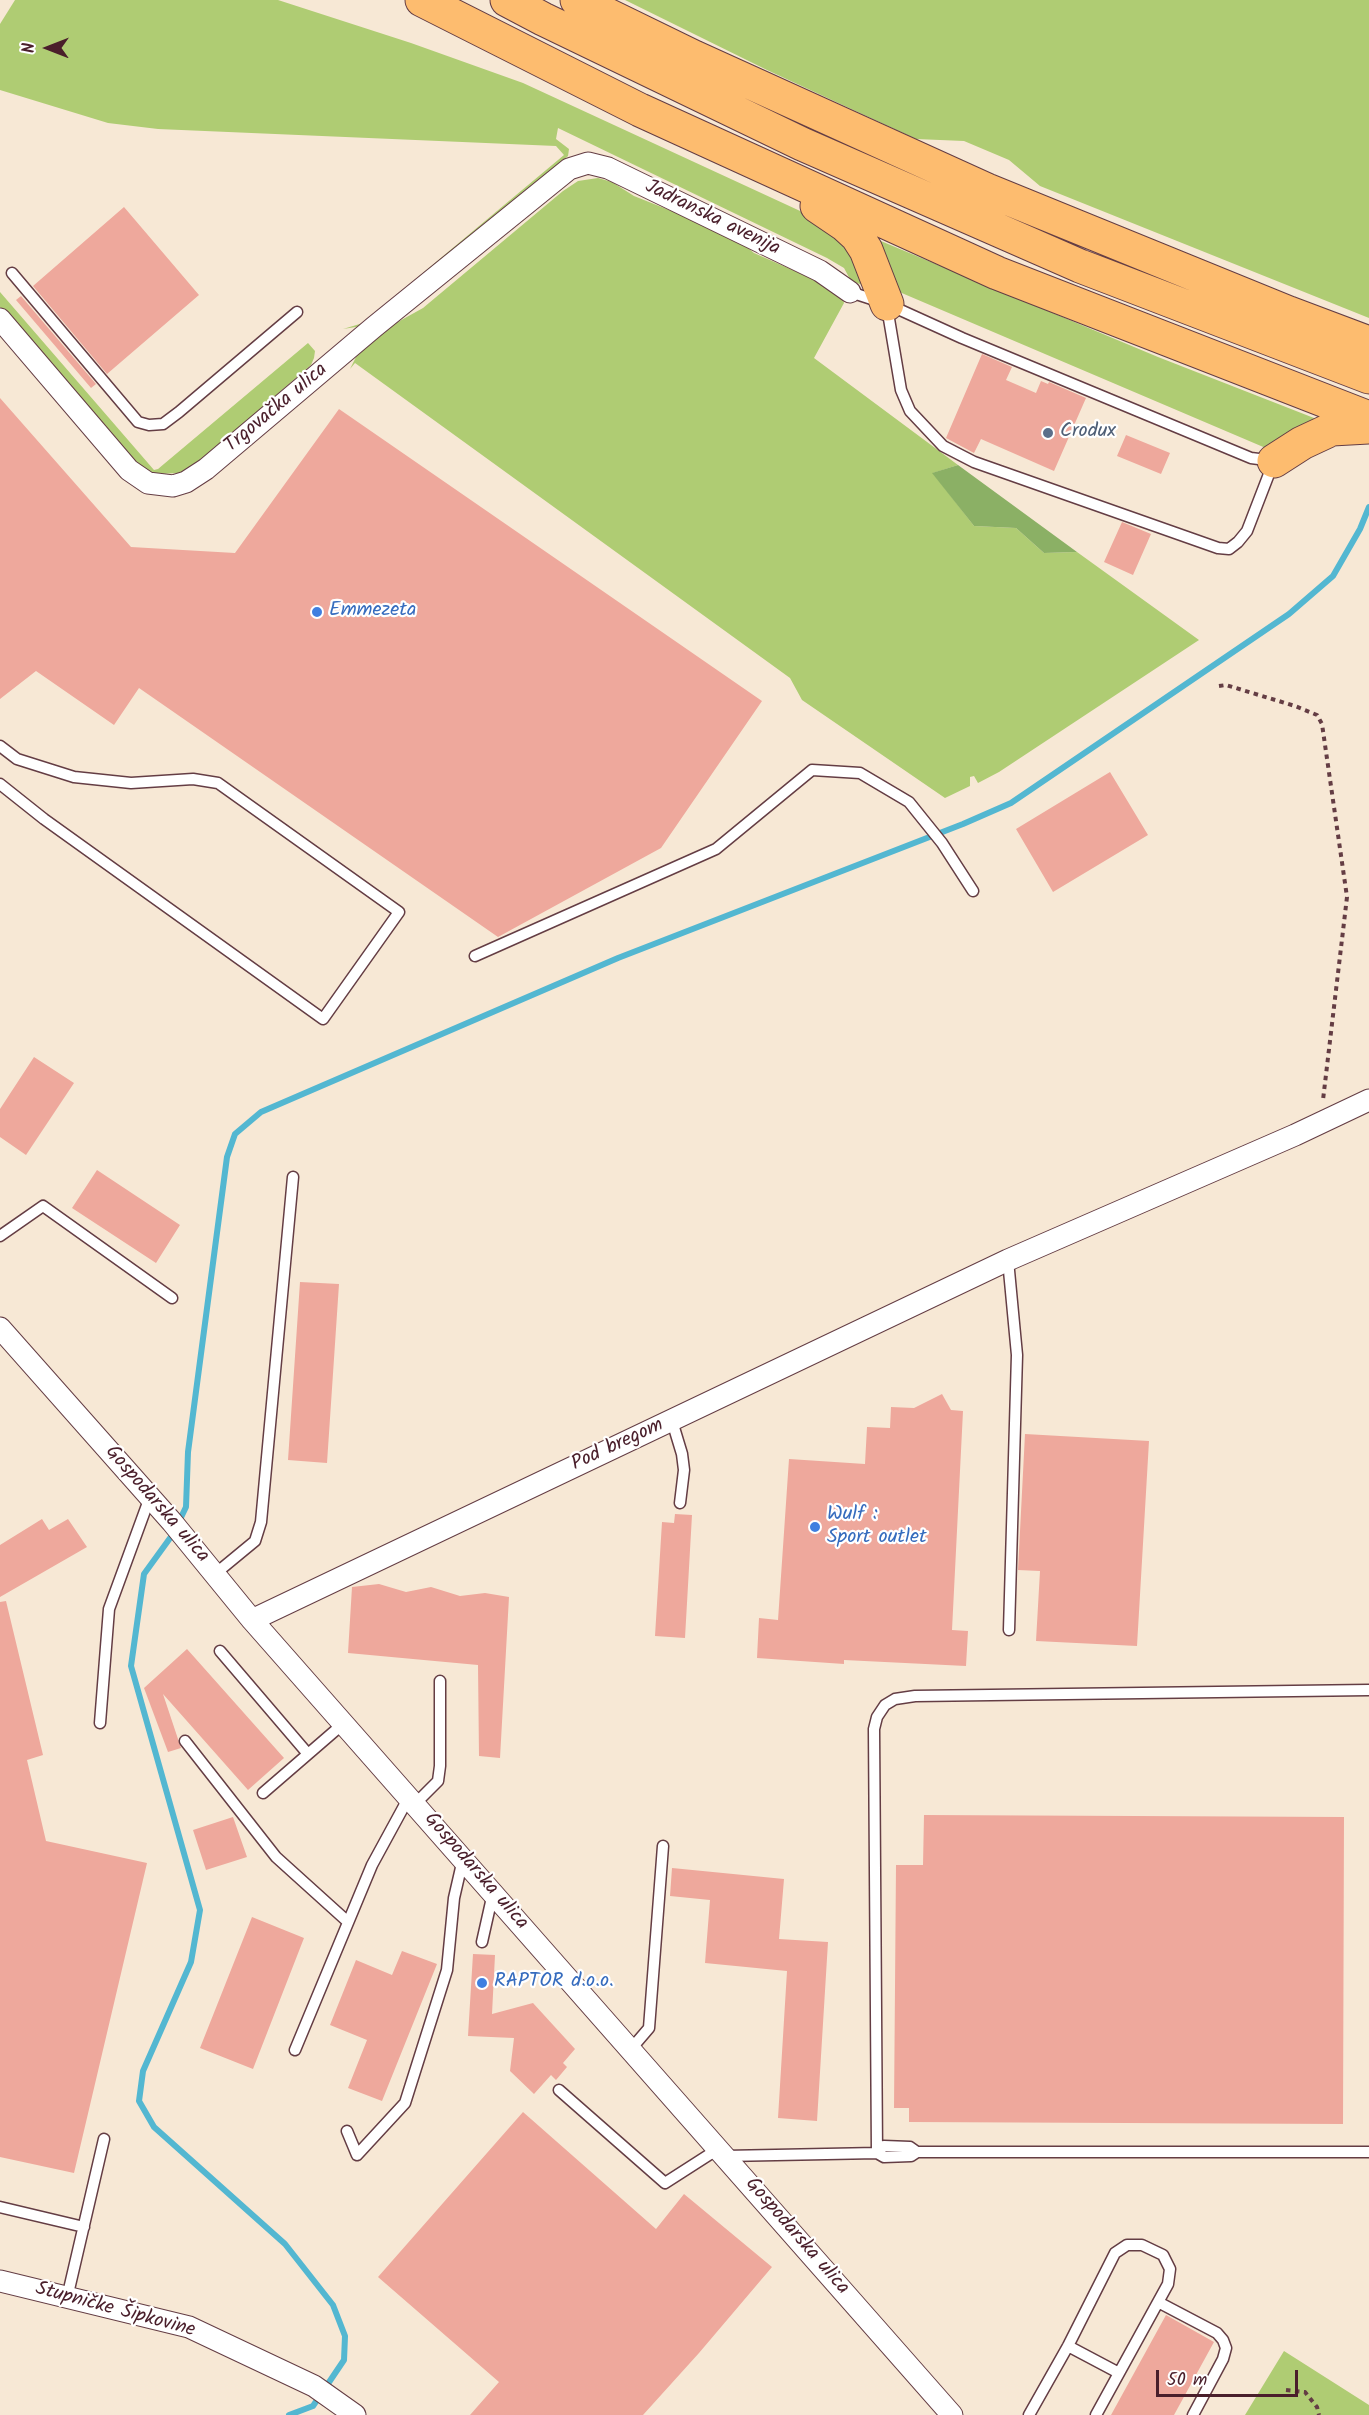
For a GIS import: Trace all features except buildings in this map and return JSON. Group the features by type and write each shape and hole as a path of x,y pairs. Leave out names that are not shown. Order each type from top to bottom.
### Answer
{"highway":[{"path":"422,0 640,110 997,273 1369,418"},
{"path":"507,0 802,144 1080,266 1369,377"},
{"path":"577,0 694,57 987,190 1369,343"},
{"path":"779,173 804,196 845,225 857,237 866,250 887,304"},
{"path":"1274,461 1302,443 1332,429 1369,427"}],"street":[{"name":"Jadranska avenija","path":"569,169 588,163 608,168 819,271 850,292"},
{"name":"Trgovačka ulica","path":"0,319 129,470 148,483 173,486 186,482 206,469 374,327 569,169"},
{"name":"Pod bregom","path":"252,1620 1008,1260 1369,1100"},
{"name":"Gospodarska ulica","path":"0,1328 187,1539 252,1620 952,2415"},
{"name":"Stupničke Šipkovine","path":"0,2281 189,2327 322,2391 355,2415"}],"lane":[{"path":"12,273 138,422 149,426 163,424 179,412 297,312"},
{"path":"850,292 887,304 962,338 1251,458 1274,461 1247,531 1229,549 1218,548 974,462 943,446 910,411 901,390 887,304"},
{"path":"0,746 17,759 75,777 131,783 193,779 218,783 399,912 323,1018 44,819 0,784"},
{"path":"474,956 717,849 812,770 860,773 909,801 942,843 973,891"},
{"path":"215,1574 255,1541 261,1522 293,1177"},
{"path":"0,1236 43,1206 172,1298"},
{"path":"1008,1260 1017,1355 1009,1630"},
{"path":"672,1421 682,1454 684,1470 680,1503"},
{"path":"100,1723 110,1609 150,1497"},
{"path":"220,1651 308,1754"},
{"path":"294,2050 372,1864 412,1800 438,1781 440,1681"},
{"path":"877,2153 874,1729 877,1717 885,1705 895,1699 915,1696 1369,1690"},
{"path":"263,1793 344,1723"},
{"path":"185,1741 276,1857 348,1922"},
{"path":"631,2049 649,2028 663,1846"},
{"path":"347,2131 357,2155 405,2103 447,1970 454,1898 463,1859"},
{"path":"482,1942 493,1892"},
{"path":"559,2090 665,2183 722,2152 877,2153 884,2146 910,2147 916,2152 1369,2152"},
{"path":"67,2298 104,2139"},
{"path":"0,2207 84,2227"},
{"path":"1029,2415 1068,2346 1115,2253 1127,2246 1142,2246 1163,2256 1170,2269 1168,2284 1096,2415"},
{"path":"1158,2302 1217,2333 1226,2348 1223,2359 1193,2415"},
{"path":"1068,2346 1119,2373"}],"path":[{"path":"1219,686 1226,685 1295,706 1317,715 1322,724 1347,897 1323,1104"},
{"path":"1286,2390 1305,2392 1317,2407 1319,2415"}],"green space":[{"path":"15,0 278,0 411,43 523,83 811,216 848,248 866,286 851,281 844,268 827,258 558,128 556,139 569,149 568,156 432,271 362,326 343,329 363,323 564,155 556,146 158,129 108,123 0,90 0,24"},
{"path":"625,0 1369,0 1369,318 1040,186 1009,160 964,141 916,139 767,70"},
{"path":"598,178 612,182 634,196 719,230 740,241 754,253 841,294 844,303 814,358 958,465 933,473 974,526 1016,528 1044,553 1077,552 1199,640 999,772 978,783 974,776 970,777 970,786 945,798 802,700 790,678 355,363 350,369 358,353 387,328 423,308 563,191 578,181"},
{"path":"876,239 1158,357 1314,418 1315,422 1268,449 890,288"},
{"path":"0,292 154,470 308,343 315,351 314,358 311,365 189,469 179,473 157,474 148,471 127,456 0,307"},
{"path":"958,465 1077,552 1044,553 1016,528 974,526 932,473"},
{"path":"1284,2351 1369,2405 1369,2415 1245,2415"}],"waterway":[{"path":"289,2415 313,2406 344,2360 345,2336 333,2305 285,2244 154,2127 139,2101 143,2071 191,1962 200,1910 131,1666 144,1574 173,1534 186,1507 188,1452 227,1157 235,1134 261,1112 618,958 963,824 1011,803 1289,614 1333,576 1360,529 1369,507"}],"place":[{"name":"Crodux","path":"1048,433"},
{"name":"Emmezeta","path":"317,612"},
{"name":"Wulf : Sport outlet","path":"815,1527"},
{"name":"RAPTOR d.o.o.","path":"482,1983"}]}
